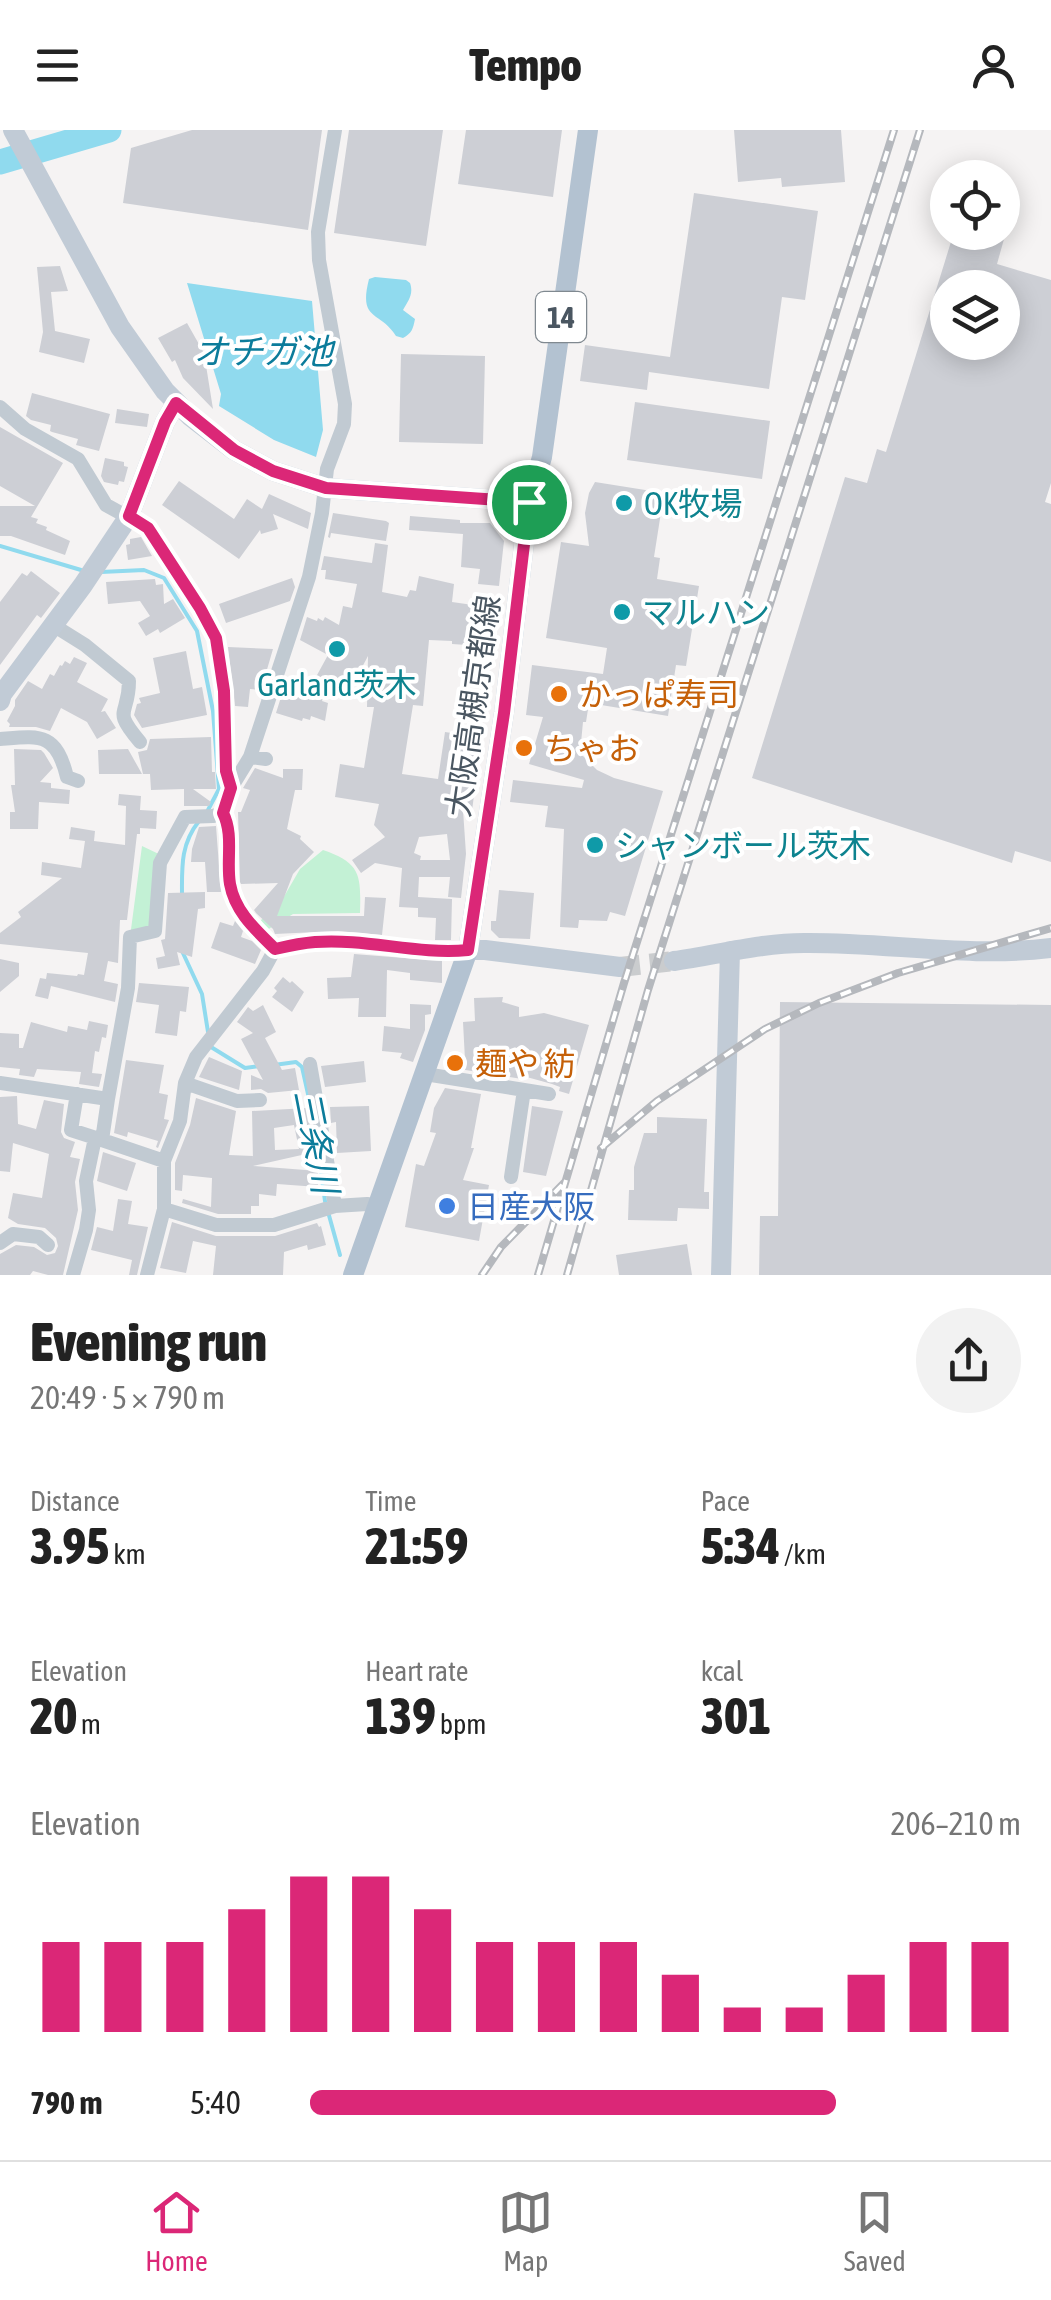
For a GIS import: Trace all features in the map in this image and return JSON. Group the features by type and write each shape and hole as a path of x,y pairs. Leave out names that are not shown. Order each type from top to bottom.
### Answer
{"main road":[{"name":"大阪高槻京都線","path":"353,1275 468,950 504,713 529,502 542,457 588,130"}],"street":[{"path":"218,814 250,757 309,576 328,469 344,424 345,404 319,260 318,232 335,130"},
{"path":"16,136 120,327 165,392 234,450 273,471 326,488 529,502"},
{"path":"1,696 129,516 176,403"},
{"path":"0,407 25,429 78,459 106,505 148,528 200,608 216,638 224,691 226,771 231,788"},
{"path":"53,624 85,644 129,681 122,714 140,742"},
{"path":"0,739 38,736 62,755 67,776 78,781"},
{"path":"250,757 266,760"},
{"path":"73,1275 89,1210 86,1181 108,1099 128,988 130,937 155,932 160,863 184,817 218,814 229,824 230,886 243,916 275,949"},
{"path":"275,949 314,942 350,942 422,951 485,950 620,968"},
{"path":"674,960 802,943 1012,952 1051,948"},
{"path":"147,1275 164,1210 164,1162 180,1121 186,1083 196,1057 275,949"},
{"path":"721,1275 730,951"},
{"path":"310,1064 334,1206"},
{"path":"425,1074 548,1094"},
{"path":"0,1083 108,1099"},
{"path":"186,1083 237,1101 260,1100"},
{"path":"511,1176 524,1090"},
{"path":"77,1094 70,1130 164,1162"},
{"path":"164,1210 216,1224 274,1225 334,1206 378,1206"},
{"path":"0,1243 13,1234 39,1237 48,1246"}],"green space":[{"path":"142,846 163,856 155,931 130,937"},
{"path":"323,850 345,860 356,872 360,913 293,914 267,930 259,922 282,900 300,869"}],"water":[{"path":"369,279 410,283 411,294 403,310 415,319 412,330 403,338 368,309"},
{"name":"オチガ池","path":"187,283 312,301 323,430 316,457 274,440 219,406 221,394"}],"building":[{"path":"192,130 322,130 308,230 123,203 131,148"},
{"path":"349,130 443,130 426,246 334,233"},
{"path":"466,130 562,130 553,197 458,184"},
{"path":"734,130 841,130 845,182 782,187 781,178 738,182"},
{"path":"694,193 818,211 805,300 782,297 769,389 649,372 647,390 580,381 585,345 670,357"},
{"path":"948,250 1001,250 997,264 1017,270 942,270"},
{"path":"60,266 68,291 51,292 55,331 90,339 84,363 39,352 43,332 37,267"},
{"path":"1020,271 1051,280 1051,483 1045,502 1051,504 1051,862 1015,851 1012,863 752,778 845,477 867,483 877,449 886,452 930,310 930,360 1020,360"},
{"path":"187,323 204,353 213,409 183,378 158,338"},
{"path":"401,354 485,356 483,444 399,442"},
{"path":"32,393 110,414 99,451 76,445 78,439 52,432 51,425 26,416"},
{"path":"635,402 770,421 762,479 627,460"},
{"path":"117,409 149,414 147,427 115,423"},
{"path":"0,427 63,463 31,517 38,519 36,523 47,527 46,530 70,541 65,555 11,536 0,536 0,506 35,506 0,486"},
{"path":"105,458 124,462 128,467 124,482 104,482 101,476"},
{"path":"179,481 234,519 247,499 262,509 269,494 311,513 308,529 273,514 278,529 261,534 260,530 239,559 162,505"},
{"path":"595,482 664,493 654,557 660,558 657,579 699,586 686,666 676,665 668,716 589,703 580,753 597,770 614,778 663,791 625,916 610,912 607,921 579,920 578,928 560,927 564,829 545,827 548,806 510,802 513,780 582,788 584,780 529,764 543,717 526,715 532,665 603,674 607,648 546,638 561,542 589,546 585,513"},
{"path":"333,513 386,521 386,541 331,533 328,537"},
{"path":"410,516 490,523 504,541 499,586 478,584 480,569 461,567 463,534 409,530"},
{"path":"141,537 152,556 128,560 126,545 130,539"},
{"path":"375,543 388,545 382,592 407,597 410,590 416,591 419,576 454,584 452,602 473,605 467,645 429,640 423,706 413,705 402,774 438,779 445,732 478,737 472,811 463,810 466,854 461,898 448,897 450,877 419,877 418,897 452,899 451,940 435,940 436,918 418,917 418,908 399,907 402,868 375,863 361,873 352,860 385,837 374,825 379,804 335,797 340,764 364,768 374,707 367,707 368,656 351,688 330,677 322,701 328,703 325,721 311,716 310,720 302,721 276,713 287,678 311,686 328,655 300,640 307,617 323,621 325,617 339,625 343,606 352,608 357,584 325,579 326,570 321,570 324,556 372,563","holes":["447,834 450,860 420,860 421,856 414,853 419,837"]},
{"path":"31,571 60,593 41,618 37,615 0,665 0,602 22,573 27,576"},
{"path":"292,578 295,587 290,601 226,623 219,604"},
{"path":"155,579 156,585 163,584 164,604 173,599 185,618 160,633 158,629 146,636 138,623 150,616 140,601 108,604 106,582"},
{"path":"228,647 273,649 261,690 250,689 248,707 235,706"},
{"path":"186,651 193,689 202,687 207,715 142,728 134,715 141,703 139,698 160,693 153,658"},
{"path":"74,657 87,663 77,682 108,699 101,712 105,711 116,728 97,739 87,722 61,708 50,731 9,727 7,721 15,700 28,681 42,689 50,674 54,676 60,665 65,661 70,664"},
{"path":"211,737 216,789 193,789 211,802 209,806 184,806 184,789 151,790 150,774 143,774 138,752 147,750 150,739"},
{"path":"14,749 41,750 53,768 40,782 70,790 69,804 39,802 38,829 10,829 10,812 15,812 11,785 15,785"},
{"path":"128,749 142,774 99,774 98,750"},
{"path":"255,768 283,778 283,769 303,769 302,790 295,790 287,829 301,836 314,852 293,874 277,916 364,916 365,897 386,898 382,935 338,931 275,934 256,913 254,910 278,883 240,882 238,812 250,790 243,788"},
{"path":"119,794 141,796 140,810 157,811 156,829 140,828 137,834 127,920 120,920 118,963 108,961 104,981 118,984 115,1002 51,986 48,999 35,996 40,978 46,979 47,973 84,975 88,953 0,944 0,933 21,917 18,912 62,878 41,875 42,862 81,868 85,841 69,839 71,827 95,831 94,841 125,845 126,806 118,805"},
{"path":"216,826 221,892 207,892 205,862 191,862 192,849 199,827"},
{"path":"499,890 534,893 530,939 499,938 491,930 491,921 496,921"},
{"path":"205,892 205,908 198,909 192,957 177,952 180,965 158,969 156,958 165,956 161,940 165,939 168,893"},
{"path":"235,921 243,931 241,937 261,950 255,964 211,948 220,922 233,926"},
{"path":"354,954 442,961 442,983 410,980 410,973 387,970 386,1017 358,1017 359,998 328,999 327,978 351,977"},
{"path":"0,959 19,963 19,976 0,992"},
{"path":"283,977 304,992 292,1012 272,997"},
{"path":"139,983 189,987 186,1012 180,1011 177,1036 155,1033 159,1005 136,1002"},
{"path":"503,997 502,1002 519,1007 519,1017 544,1013 589,1025 569,1094 559,1091 560,1087 523,1076 522,1079 453,1068 455,1059 465,1060 463,1022 475,1021 474,998"},
{"path":"780,1002 1051,1005 1051,1275 759,1275 760,1216 778,1216"},
{"path":"410,1004 431,1005 413,1062 400,1058 402,1053 382,1051 384,1026 410,1029"},
{"path":"263,1005 276,1032 265,1038 282,1070 295,1068 299,1090 251,1090 251,1075 263,1080 241,1039 253,1033 237,1022 248,1007 253,1011"},
{"path":"89,1021 108,1025 99,1052 95,1051 92,1073 102,1074 99,1087 79,1084 81,1072 37,1069 34,1077 19,1075 20,1069 0,1067 0,1033 19,1034 19,1048 23,1048 31,1022 67,1032 68,1026 87,1030"},
{"path":"209,1057 242,1071 239,1090 199,1077"},
{"path":"126,1060 164,1065 159,1093 168,1095 164,1119 169,1120 158,1148 158,1141 128,1132 127,1137 114,1133"},
{"path":"364,1061 366,1082 325,1087 321,1066"},
{"path":"445,1088 481,1094 474,1148 463,1180 489,1185 479,1241 405,1227 416,1164 424,1166 436,1133 430,1132 434,1108"},
{"path":"17,1096 18,1124 36,1129 44,1100 64,1104 61,1132 64,1138 75,1142 70,1157 80,1159 75,1182 78,1210 63,1275 33,1271 30,1275 0,1275 0,1254 16,1245 34,1247 47,1255 55,1253 58,1246 56,1238 45,1228 18,1224 8,1218 13,1193 42,1198 49,1154 13,1143 10,1172 0,1171 0,1097"},
{"path":"196,1098 236,1111 229,1155 253,1156 252,1111 307,1108 315,1152 253,1166 318,1171 318,1187 277,1184 276,1196 259,1194 259,1206 251,1206 251,1214 218,1214 182,1203 183,1199 211,1207 212,1178 183,1175 182,1191 175,1190 175,1163","holes":["294,1125 299,1149 275,1150 274,1128"]},
{"path":"369,1106 371,1151 337,1153 336,1122 331,1123 330,1107"},
{"path":"532,1106 563,1111 546,1176 523,1172"},
{"path":"657,1117 707,1119 704,1192 709,1192 709,1209 678,1208 677,1221 628,1220 634,1167 644,1133 657,1133"},
{"path":"103,1152 136,1163 127,1191 97,1181"},
{"path":"118,1199 132,1201 128,1224 148,1227 137,1275 129,1275 132,1260 91,1250 97,1227 113,1231"},
{"path":"172,1222 216,1236 275,1236 317,1223 326,1245 308,1250 307,1245 284,1252 283,1275 213,1275 216,1246 193,1241 186,1273 160,1268"},
{"path":"687,1244 692,1275 619,1275 616,1255"}],"waterway":[{"path":"0,162 109,130"},
{"name":"三条川","path":"0,546 81,570"},
{"name":"三条川","path":"101,572 144,570 164,578 197,631 213,711 219,789 208,810"},
{"name":"三条川","path":"182,897 185,848 199,821"},
{"name":"三条川","path":"182,951 202,994 208,1032"},
{"name":"三条川","path":"211,1047 245,1068 260,1066"},
{"name":"三条川","path":"274,1065 296,1062 302,1067 312,1112"},
{"name":"三条川","path":"316,1136 325,1201 340,1255"}],"tunnel":[{"path":"620,967 674,961"}],"railway":[{"path":"538,1275 624,983 894,130"},
{"path":"567,1275 648,990 920,130"},
{"path":"601,1148 657,1101 765,1029 819,1003 898,973 1051,928"},
{"path":"482,1275 501,1247 565,1182"}],"place":[{"name":"OK牧場","path":"624,503"},
{"name":"マルハン","path":"622,612"},
{"name":"Garland茨木","path":"337,649"},
{"name":"かっぱ寿司","path":"559,694"},
{"name":"ちゃお","path":"524,748"},
{"name":"シャンボール茨木","path":"595,845"},
{"name":"麺や 紡","path":"455,1063"},
{"name":"日産大阪","path":"447,1206"}],"route":[{"path":"176,403 234,450 273,471 326,488 529,502 504,713 468,950 422,951 350,942 314,942 275,949 243,916 230,886 229,824 223,813 231,788 226,771 224,691 216,638 148,528 129,516 165,422 176,403"}]}
